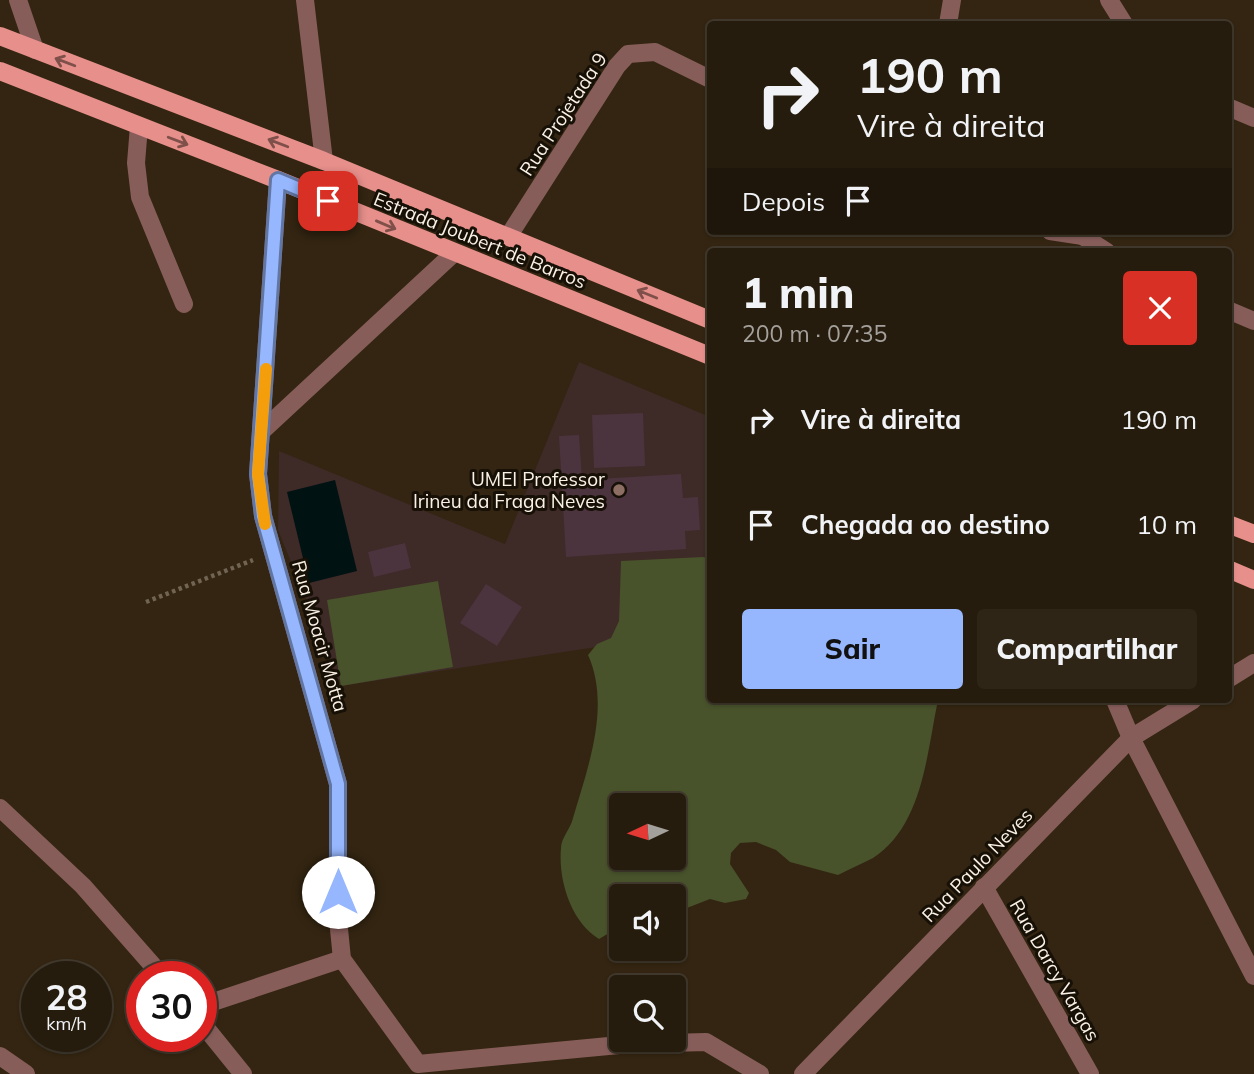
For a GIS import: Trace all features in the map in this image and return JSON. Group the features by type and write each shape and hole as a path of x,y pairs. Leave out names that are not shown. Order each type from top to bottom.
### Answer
{"main road":[{"name":"Estrada Joubert de Barros","path":"0,36 324,161 707,319"},
{"name":"Estrada Joubert de Barros","path":"0,71 278,180 707,355"},
{"path":"1232,523 1254,534"},
{"path":"1232,571 1254,580"}],"street":[{"path":"18,0 35,50"},
{"path":"305,0 324,161"},
{"path":"948,21 952,0"},
{"path":"1109,0 1122,21"},
{"name":"Rua Projetada 9","path":"508,237 617,66 628,54 655,52 707,78"},
{"path":"1232,109 1254,118"},
{"path":"139,126 136,163 140,197 184,304"},
{"name":"Rua Moacir Motta","path":"278,180 259,484 263,516 338,784 338,919 342,959"},
{"path":"1081,235 1101,248"},
{"path":"261,432 454,253"},
{"path":"1232,312 1254,321"},
{"path":"1232,677 1254,663"},
{"path":"1116,703 1131,738 1254,976"},
{"name":"Rua Paulo Neves","path":"803,1074 1131,738 1188,703"},
{"path":"0,808 83,886 149,961"},
{"name":"Rua Darcy Vargas","path":"984,887 1090,1074"},
{"path":"217,1001 342,959 418,1064 630,1044 706,1042 760,1074"},
{"path":"217,1042 243,1074"},
{"path":"0,1056 26,1074"}],"path":[{"path":"146,602 274,552"}],"shaded area":[{"name":"UMEI Professor Irineu da Fraga Neves","path":"579,362 707,416 707,571 682,634 341,686 278,530 279,451 505,544"},
{"path":"335,480 357,571 309,583 287,492"}],"green space":[{"path":"703,557 707,558 707,703 937,703 920,786 903,827 890,844 873,858 838,875 790,862 776,850 756,842 740,843 731,853 730,864 749,893 746,899 725,903 710,899 686,908 686,884 609,884 609,933 599,939 581,922 568,899 562,873 561,848 572,822 595,736 597,695 595,675 588,655 597,644 611,638 619,621 621,561"},
{"path":"438,581 453,667 341,686 327,600"}],"building":[{"path":"643,413 645,466 594,468 592,415"},
{"path":"579,435 582,480 681,474 683,498 698,497 700,530 685,531 686,549 566,557 559,436"},
{"path":"405,543 411,568 374,577 368,552"},
{"path":"486,584 522,607 497,646 460,623"}],"slow traffic":[{"path":"265,524 258,474 266,369"}],"place":[{"name":"UMEI Professor Irineu da Fraga Neves","path":"619,490"}],"route":[{"path":"328,201 278,180 258,474 263,516 323,722 338,784 338,892"}]}
